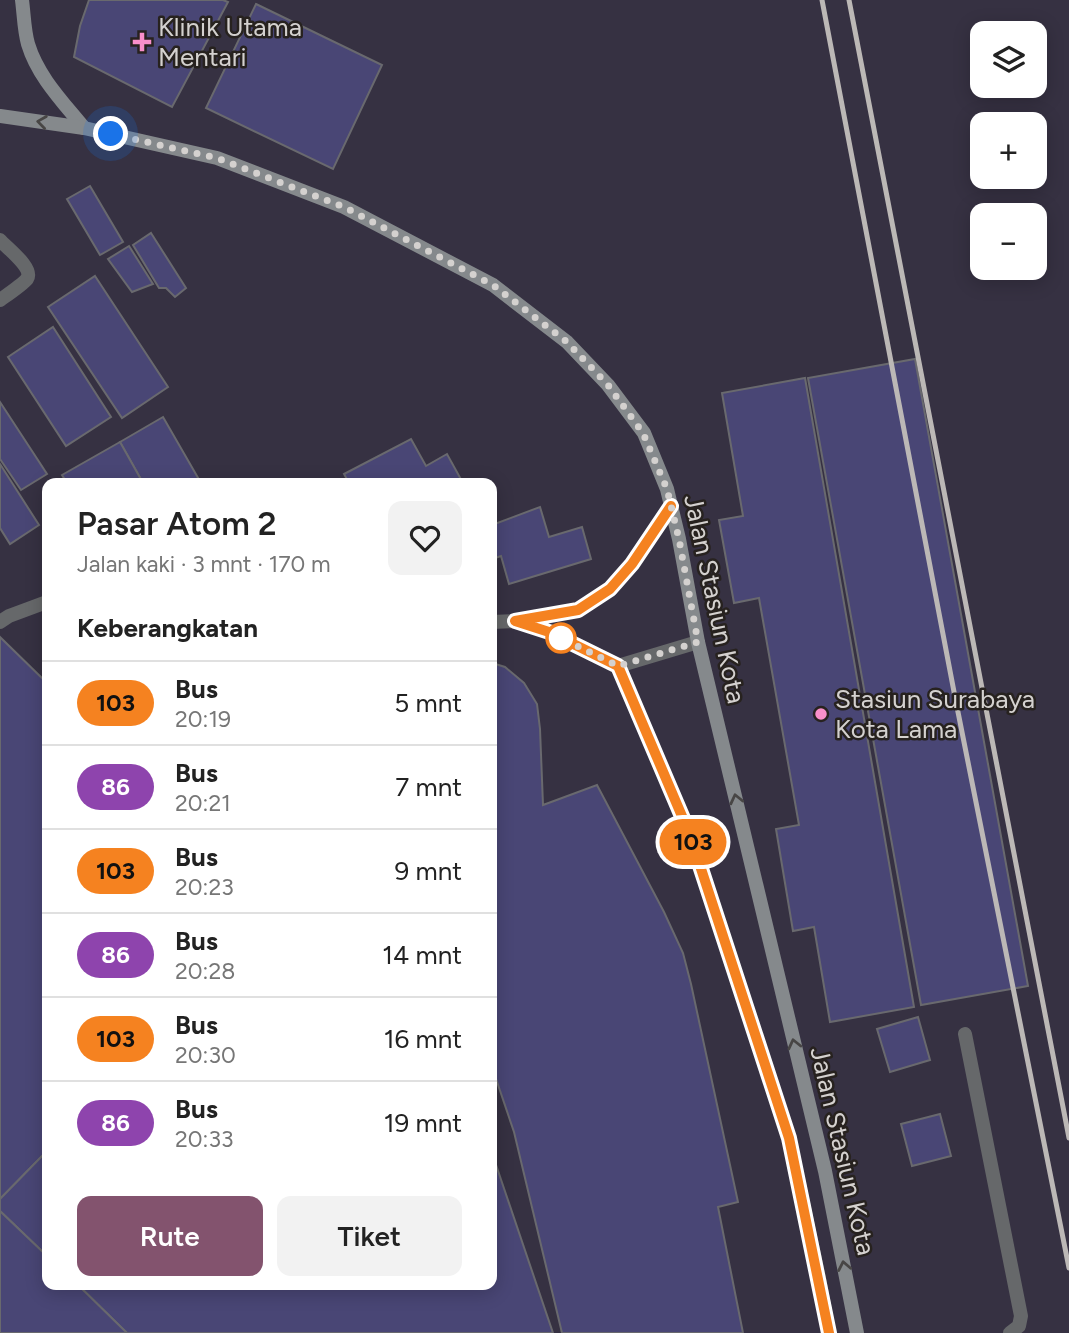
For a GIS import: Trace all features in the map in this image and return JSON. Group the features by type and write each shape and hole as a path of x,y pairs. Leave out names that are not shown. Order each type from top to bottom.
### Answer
{"main road":[{"path":"22,0 27,43 33,59 43,78 84,128"},
{"name":"Jalan Stasiun Kota","path":"0,116 84,128 217,158 344,207 493,285 567,342 608,385 643,433 667,489 679,539 698,642 825,1171 857,1333"}],"lane":[{"path":"0,240 26,266 28,273 27,279 0,300"},
{"path":"497,622 578,610 610,589 632,564 671,506"},
{"path":"0,622 42,604"},
{"path":"515,621 549,632 618,666 690,835 789,1138 829,1333"},
{"path":"618,666 698,642"},
{"path":"965,1034 1021,1316 1019,1326 1010,1333"}],"shaded area":[{"path":"0,0 1069,0 1069,1333 0,1333"}],"building":[{"name":"Klinik Utama Mentari","path":"89,0 228,2 172,107 74,57"},
{"path":"256,4 382,65 333,169 206,108"},
{"path":"90,186 123,242 100,255 67,199"},
{"path":"151,233 186,288 175,297 166,288 159,288 133,245"},
{"path":"129,246 153,284 132,292 108,259"},
{"path":"95,276 168,387 122,418 48,307"},
{"path":"53,327 111,417 66,446 8,357"},
{"path":"915,359 1028,986 921,1005 808,378"},
{"name":"Stasiun Surabaya Kota Lama","path":"805,378 914,1007 830,1022 814,927 793,931 776,829 799,825 759,598 734,603 719,520 743,516 722,393"},
{"path":"0,402 47,474 21,490 0,459"},
{"path":"163,417 198,478 140,478 120,442"},
{"path":"411,439 426,466 447,454 460,478 346,478 344,474"},
{"path":"120,442 140,478 64,478 62,475"},
{"path":"0,464 39,525 10,544 0,528"},
{"path":"540,507 549,537 582,527 591,559 509,584 501,556 497,557 497,523"},
{"path":"0,637 42,678 42,1156 0,1199"},
{"path":"497,665 505,667 524,683 537,704 543,805 597,785 683,953 738,1202 718,1207 743,1333 562,1333 514,1132 497,1082"},
{"path":"918,1017 930,1060 890,1072 877,1029"},
{"path":"940,1114 951,1156 912,1166 901,1124"},
{"path":"42,1156 42,1251 0,1211 0,1199"},
{"path":"497,1168 553,1333 127,1333 83,1290 497,1290"},
{"path":"0,1211 42,1251 42,1290 83,1290 127,1333 0,1333"}],"railway":[{"path":"822,0 955,697 1069,1268"},
{"path":"849,0 1069,1138"}],"bus line":[{"name":"103","path":"671,506 632,564 610,589 578,610 515,621 549,632 618,666 690,835 789,1138 829,1333"}],"place":[{"name":"Klinik Utama Mentari","path":"142,42"},
{"name":"Stasiun Surabaya Kota Lama","path":"821,714"}],"route":[{"path":"111,134 217,158 344,207 493,285 567,342 608,385 643,433 667,489 698,642 618,666 561,638"}]}
